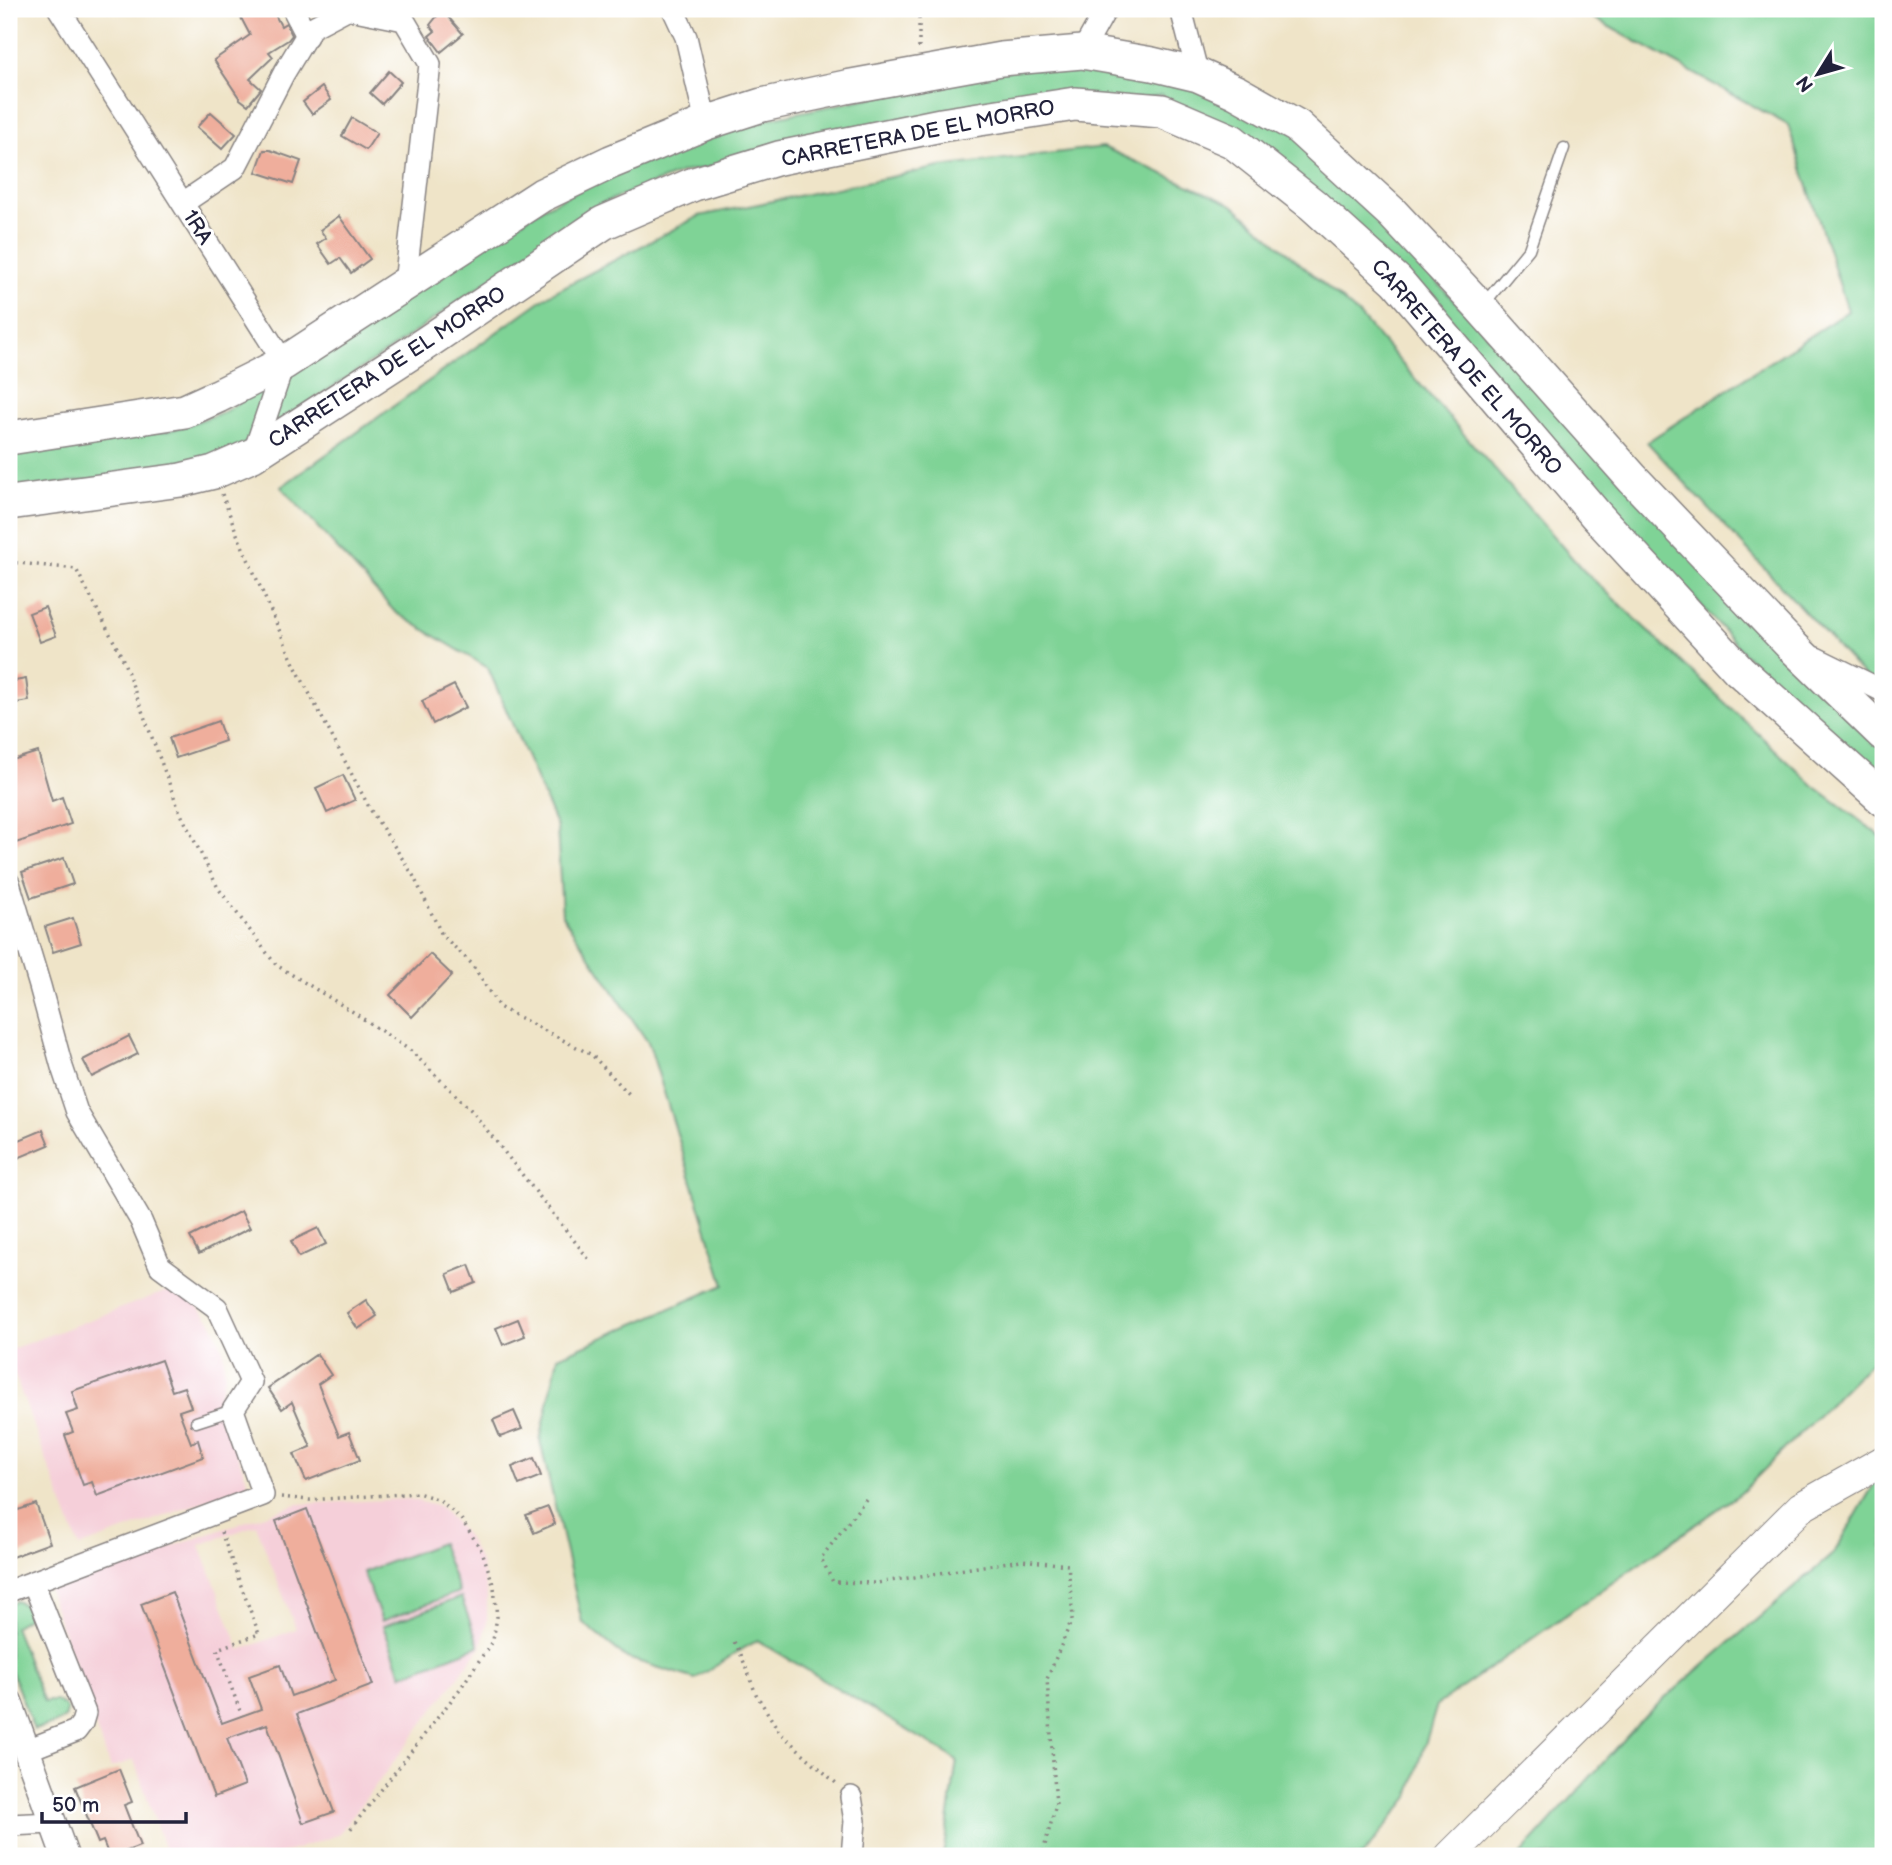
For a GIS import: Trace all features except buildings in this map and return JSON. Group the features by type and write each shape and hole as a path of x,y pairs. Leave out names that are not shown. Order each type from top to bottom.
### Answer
{"main road":[{"path":"9,438 185,411 284,363 542,195 706,122 762,105 846,87 1001,59 1082,52 1198,75 1236,92 1297,126 1392,213 1481,308 1633,479 1793,647 1883,734"},
{"name":"CARRETERA DE EL MORRO","path":"9,503 181,480 214,472 253,456 603,223 694,184 779,158 941,125 1075,104 1162,111 1232,141 1313,205 1397,281 1596,515 1739,670 1883,799"},
{"path":"1596,515 1633,479"},
{"path":"1450,1856 1801,1507 1883,1461"}],"street":[{"name":"1RA","path":"59,9 284,363"},
{"path":"293,9 307,36"},
{"path":"183,203 235,168 284,73 311,28 348,9 404,20 430,64 405,284"},
{"path":"673,9 686,37 706,122"},
{"path":"1082,52 1106,9"},
{"path":"1181,9 1198,75"},
{"path":"253,456 284,363"},
{"path":"1793,647 1883,691"},
{"path":"9,883 62,1068 78,1112 141,1221 160,1266 217,1308 251,1382 233,1410 263,1495 9,1591"},
{"path":"27,1750 76,1731 85,1713 33,1582"},
{"path":"9,1702 65,1856"},
{"path":"851,1797 855,1821 852,1856"},
{"path":"9,1825 53,1823"}],"lane":[{"path":"1481,308 1529,249 1564,148"},
{"path":"196,1422 233,1410"}],"path":[{"path":"918,75 919,9"},
{"path":"214,472 237,534 295,667 370,809 413,875 442,935 471,963 499,1007 592,1055 629,1094"},
{"path":"9,562 76,569 122,657 179,810 206,866 218,888 276,965 411,1051 472,1111 591,1262"},
{"path":"263,1495 309,1500 418,1493 440,1500 461,1519 482,1551 494,1587 497,1617 493,1640 460,1689 349,1831"},
{"path":"866,1499 821,1558 833,1582 877,1583 1021,1560 1068,1566 1073,1617 1047,1679 1056,1805 1042,1856"},
{"path":"214,1513 259,1634 217,1649 242,1716"},
{"path":"734,1642 757,1693 780,1733 851,1797"}],"shaded area":[{"path":"175,1288 193,1300 212,1323 223,1349 225,1377 217,1401 249,1485 79,1547 9,1360 9,1350"},
{"path":"409,1499 440,1507 466,1535 481,1563 487,1594 487,1621 481,1647 338,1835 275,1856 167,1856 134,1760 110,1768 48,1589 297,1504","holes":["256,1525 296,1629 240,1650 200,1545"]}],"green space":[{"path":"1577,9 1867,9 1883,20 1883,696 1647,442 1848,311 1788,125"},
{"path":"1081,65 1194,86 1293,132 1883,748 1883,777 1761,672 1413,281 1162,95 683,172 595,206 382,355 235,450 175,468 9,491 9,450 169,431 224,412 544,207 614,173 757,121 1011,69"},
{"path":"1103,147 1233,205 1360,316 1582,569 1814,786 1883,838 1883,1350 1741,1493 1437,1705 1409,1797 1362,1856 943,1856 957,1760 757,1640 695,1679 627,1658 582,1622 540,1441 558,1357 724,1285 649,1044 562,915 557,827 488,668 395,612 281,487 550,294 699,216 940,167"},
{"path":"1883,1469 1883,1856 1519,1856 1648,1713 1834,1553"},
{"path":"441,1543 459,1592 382,1621 363,1572"},
{"path":"461,1597 479,1646 402,1675 383,1626"},
{"path":"16,1601 26,1607 28,1618 14,1627 44,1702 57,1701 67,1709 65,1718 34,1730 9,1665 9,1605"}]}
